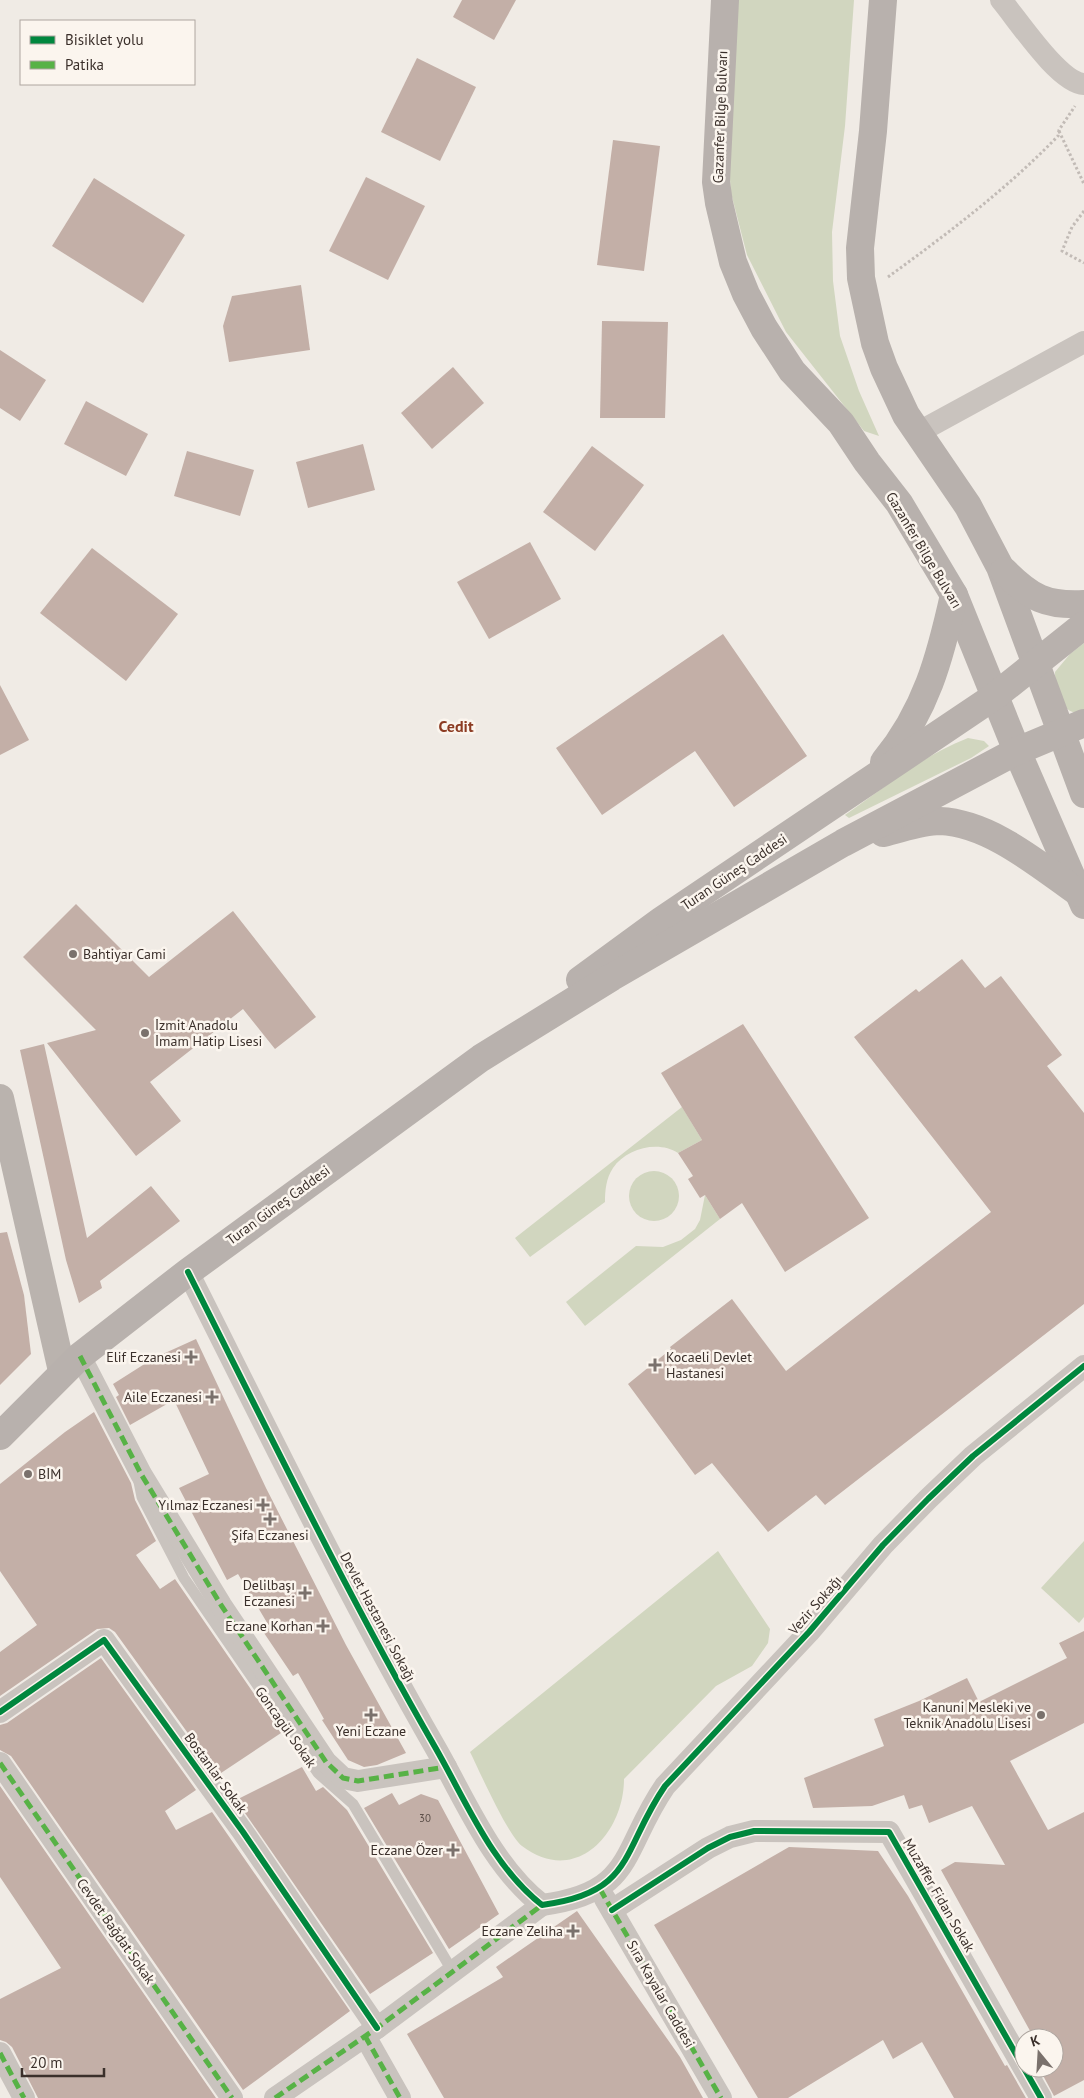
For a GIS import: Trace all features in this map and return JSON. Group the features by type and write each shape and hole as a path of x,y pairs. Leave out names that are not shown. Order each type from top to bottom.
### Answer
{"main road":[{"name":"Gazanfer Bilge Bulvarı","path":"724,0 716,182 732,262 746,294 792,371 841,423 898,503 954,595 1016,751"},
{"path":"883,0 873,130 860,248 864,295 875,343 884,368 906,415 968,506 1000,567 1037,664 1072,727 1084,794"},
{"path":"1000,567 1033,597 1047,602 1084,604"},
{"path":"869,780 901,741 922,704 941,655 954,595"},
{"path":"1037,664 1084,625"},
{"name":"Turan Güneş Caddesi","path":"0,1436 71,1364 188,1272 481,1058 604,960 995,696 1037,664"},
{"name":"Turan Güneş Caddesi","path":"481,1058 612,977 843,843 1016,751 1072,727"},
{"path":"1016,751 1081,899"},
{"path":"843,843 939,821 973,826 1030,858 1081,899"},
{"path":"0,1098 71,1364"}],"street":[{"path":"1001,0 1055,68 1082,92"},
{"path":"919,432 1084,342"},
{"name":"Devlet Hastanesi Sokağı","path":"188,1272 326,1547 446,1767 496,1854 516,1881 542,1905"},
{"name":"Goncagül Sokak","path":"71,1364 139,1470 226,1613 303,1730 336,1773 349,1781 358,1781 446,1767"},
{"name":"Vezir Sokağı","path":"600,1889 613,1878 624,1862 653,1804 665,1786 809,1632 883,1544 973,1456 1084,1366"},
{"name":"Bostanlar Sokak","path":"0,1712 104,1640 243,1832 371,2032"},
{"name":"Cevdet Bağdat Sokak","path":"0,1763 232,2098"},
{"name":"Muzaffer Fidan Sokak","path":"612,1910 708,1848 730,1838 754,1831 889,1832 1041,2098"},
{"path":"275,2098 371,2032 542,1905 560,1903 600,1889"},
{"name":"Sıra Kayalar Caddesi","path":"600,1889 721,2098"},
{"path":"371,2032 400,2098"},
{"path":"0,2053 24,2098"}],"lane":[{"name":"Goncagül Sokak","path":"139,1470 142,1497 184,1578 318,1773 353,1804 454,1972"}],"path":[{"path":"864,295 932,245 1030,165 1058,136 1059,130 1082,92"},
{"path":"1059,130 1084,184"},
{"path":"1084,211 1072,227 1062,251 1084,263"}],"green space":[{"path":"732,0 854,0 845,126 832,232 833,281 840,336 859,391 879,436 864,431 786,332 747,255 731,193 726,127"},
{"path":"1084,643 1084,712 1076,713 1065,707 1061,701 1056,686 1055,672 1070,654"},
{"path":"968,738 984,741 989,746 971,758 849,818 845,815 935,753"},
{"path":"682,1107 702,1140 678,1153 662,1147 653,1147 643,1148 626,1155 613,1168 607,1180 605,1202 530,1257 515,1238"},
{"path":"649,1171 659,1171 672,1178 679,1191 679,1201 672,1214 659,1221 649,1221 640,1217 633,1210 629,1201 629,1191 633,1182 640,1175"},
{"path":"705,1195 720,1219 585,1326 566,1302 636,1246 663,1247 681,1240 695,1229 700,1220"},
{"path":"1084,1541 1084,1617 1079,1623 1041,1588"},
{"path":"718,1551 770,1629 768,1643 752,1666 716,1686 624,1779 622,1799 616,1818 606,1835 593,1848 578,1857 561,1860 542,1857 522,1846 509,1829 470,1752"}],"building":[{"path":"462,0 516,0 494,40 453,17"},
{"path":"417,58 476,87 440,161 381,132"},
{"path":"613,140 660,146 644,271 597,265"},
{"path":"366,177 425,206 388,280 329,251"},
{"path":"94,178 185,235 143,303 52,246"},
{"path":"301,285 310,350 229,362 223,326 232,296"},
{"path":"602,321 668,322 665,418 600,418"},
{"path":"0,350 46,380 20,421 0,408"},
{"path":"453,367 484,403 432,449 401,413"},
{"path":"86,401 148,434 126,476 64,444"},
{"path":"363,444 375,490 308,508 296,462"},
{"path":"592,446 644,485 595,551 543,512"},
{"path":"187,451 254,470 240,516 174,496"},
{"path":"530,542 561,599 489,639 457,582"},
{"path":"92,548 178,614 126,681 40,613"},
{"path":"723,634 807,756 734,807 695,751 602,815 556,748"},
{"path":"0,685 29,740 0,755"},
{"name":"İzmit Anadolu İmam Hatip Lisesi","path":"76,904 149,977 233,911 316,1017 275,1049 243,1009 150,1082 181,1121 136,1156 47,1043 96,1030 23,957"},
{"path":"962,959 985,988 1001,976 1062,1055 1047,1066 1084,1113 1084,1304 825,1505 816,1495 768,1532 712,1463 695,1475 628,1384 671,1349 670,1347 732,1299 786,1371 991,1212 854,1037 916,989 919,992"},
{"path":"743,1024 869,1218 785,1272 742,1203 720,1219 705,1195 700,1198 688,1179 693,1176 678,1153 702,1140 661,1073"},
{"path":"44,1044 87,1238 151,1186 180,1221 100,1281 102,1288 79,1303 66,1260 20,1050"},
{"path":"7,1232 24,1295 31,1354 0,1385 0,1233"},
{"path":"196,1339 266,1488 346,1645 406,1753 377,1765 364,1767 348,1760 322,1720 324,1719 298,1673 293,1676 262,1630 269,1626 238,1574 227,1580 179,1488 209,1474 174,1400 130,1425 116,1397 119,1395 113,1384 154,1358"},
{"path":"94,1412 131,1483 135,1500 156,1541 136,1555 160,1589 175,1579 281,1733 218,1775 115,1632 109,1628 97,1629 0,1696 0,1652 37,1625 0,1571 0,1484 65,1432"},
{"path":"1084,1631 1084,1723 1010,1761 1048,1830 1084,1812 1084,2080 1054,2096 1044,2078 1064,2078 1064,2028 1028,2028 941,1870 955,1862 1005,1865 972,1806 929,1823 922,1805 909,1809 904,1795 872,1806 813,1808 804,1778 884,1746 874,1719 919,1701 967,1678 979,1702 1067,1658 1059,1643"},
{"path":"101,1658 196,1790 165,1811 176,1830 212,1812 350,2011 243,2090 11,1756 0,1750 0,1725 7,1723"},
{"path":"302,1767 316,1791 323,1787 347,1810 433,1953 370,1994 236,1800"},
{"path":"0,1786 216,2098 38,2098 12,2047 0,2040 0,1999 61,1968 0,1877"},
{"path":"392,1793 399,1805 421,1794 438,1800 499,1914 449,1949 364,1808"},
{"path":"789,1847 878,1851 908,1896 1005,2066 1007,2065 1026,2098 954,2098 922,2042 893,2059 883,2040 788,2098 758,2098 654,1925"},
{"path":"577,1911 680,2057 703,2098 444,2098 407,2034 503,1977 496,1967"}],"marked path":[{"path":"80,1356 141,1474 221,1605 326,1762 343,1778 358,1781 446,1767"},
{"path":"0,1763 232,2098"},
{"path":"600,1889 721,2098"},
{"path":"275,2098 377,2028 542,1905"},
{"path":"365,2036 400,2098"},
{"path":"0,2053 24,2098"}],"cycle path":[{"path":"188,1272 339,1571 481,1832 494,1852 524,1889 542,1905 572,1899 594,1890 610,1879 622,1865 665,1786 809,1632 883,1545 973,1456 1084,1366"},
{"path":"0,1712 104,1640 243,1832 377,2028"},
{"path":"612,1910 708,1848 730,1837 754,1831 889,1832 1041,2098"}],"place":[{"name":"Bahtiyar Cami","path":"73,954"},
{"name":"İzmit Anadolu İmam Hatip Lisesi","path":"145,1033"},
{"name":"Elif Eczanesi","path":"191,1357"},
{"name":"Kocaeli Devlet Hastanesi","path":"655,1365"},
{"name":"Aile Eczanesi","path":"212,1397"},
{"name":"BİM","path":"28,1474"},
{"name":"Yılmaz Eczanesi","path":"263,1505"},
{"name":"Şifa Eczanesi","path":"270,1519"},
{"name":"Delilbaşı Eczanesi","path":"305,1593"},
{"name":"Eczane Korhan","path":"323,1626"},
{"name":"Yeni Eczane","path":"371,1715"},
{"name":"Kanuni Mesleki ve Teknik Anadolu Lisesi","path":"1041,1715"},
{"name":"Eczane Özer","path":"453,1850"},
{"name":"Eczane Zeliha","path":"573,1931"}],"district":[{"name":"Cedit","path":"456,726"}]}
